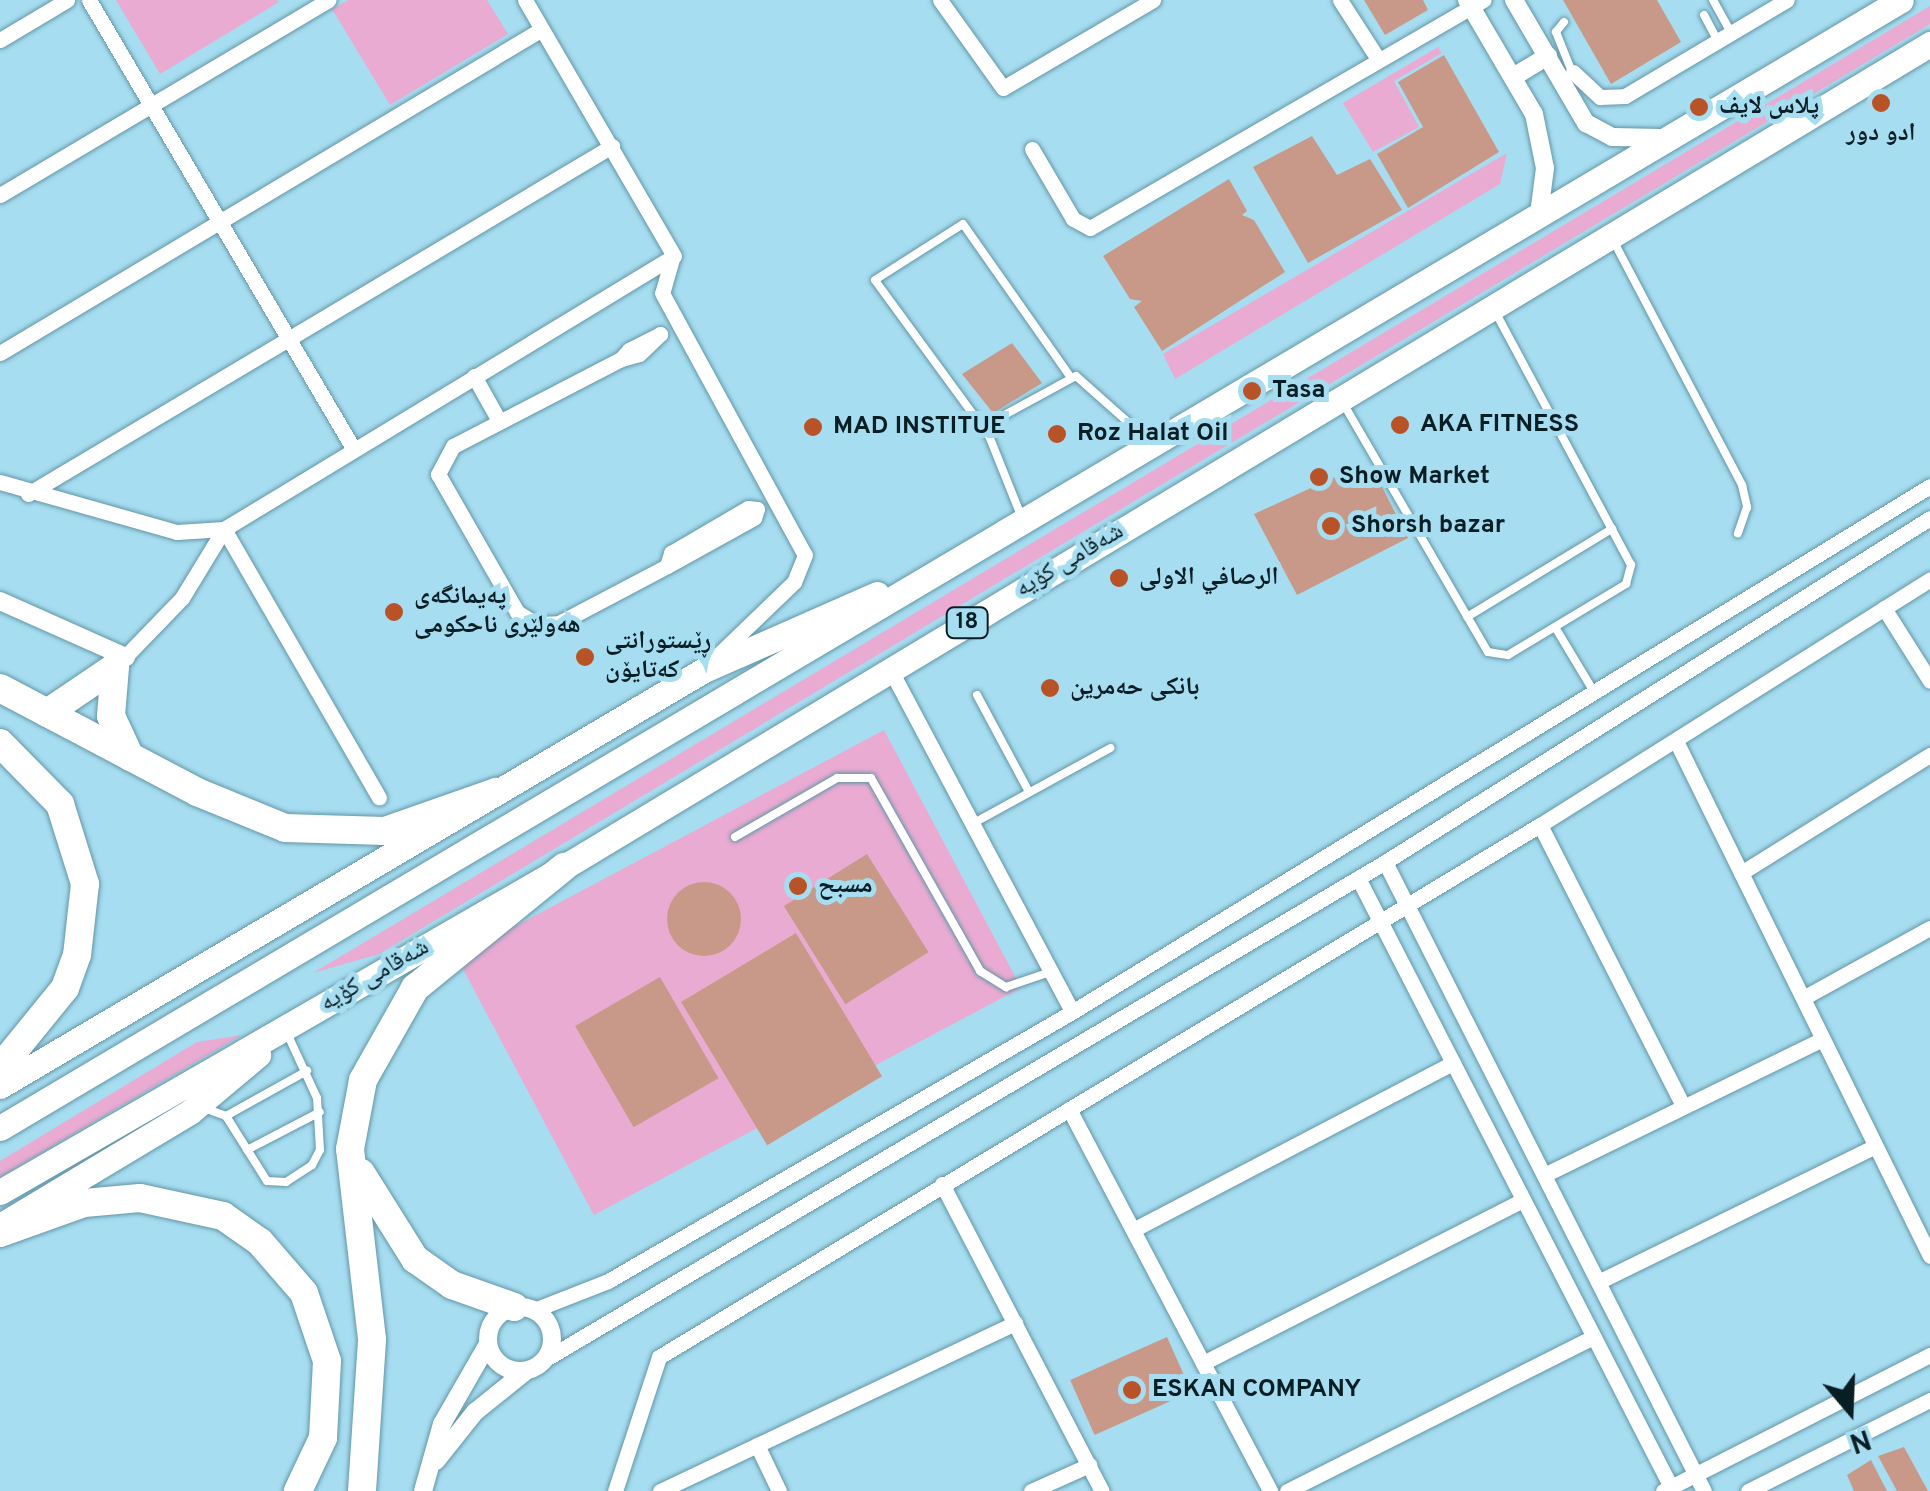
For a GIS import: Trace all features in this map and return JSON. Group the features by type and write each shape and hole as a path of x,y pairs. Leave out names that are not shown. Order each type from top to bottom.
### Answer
{"highway":[{"name":"18","path":"0,1128 1901,0"},
{"name":"شەقامی کۆیە","path":"0,1192 564,867 1930,45"},
{"path":"0,1086 704,670 951,564"},
{"path":"47,713 120,662"},
{"path":"120,662 111,716 130,757"},
{"path":"0,688 238,812 310,833 386,830 496,792"},
{"path":"0,743 60,804 85,884 81,937 65,988 0,1068"},
{"path":"362,1491 372,1339 350,1149 363,1080 404,1001 564,867"},
{"path":"0,1229 190,1112 284,1029"},
{"path":"350,1149 376,1206 415,1259 452,1285 524,1308"},
{"path":"0,1229 84,1202 140,1198 223,1216 260,1242 304,1294 327,1360 323,1438 298,1491"}],"street":[{"path":"0,40 67,0"},
{"path":"89,0 353,448"},
{"path":"0,194 330,0"},
{"path":"524,0 674,256 662,292 805,555 794,582 704,670"},
{"path":"940,0 1003,88 1153,0"},
{"path":"1340,0 1378,60"},
{"path":"1514,0 1548,56 1566,76 1596,131 1668,138"},
{"path":"1566,76 1610,100 1786,0"},
{"path":"1032,149 1074,219 1090,228 1474,2 1513,77 1544,152 1539,214"},
{"path":"0,353 542,29"},
{"path":"1513,77 1548,56"},
{"path":"28,494 612,146"},
{"path":"0,482 28,494 177,532 224,528 674,256"},
{"path":"622,360 498,419 444,453 438,474 526,619 560,624 667,566 693,557 757,509 670,553 667,566"},
{"path":"474,376 498,419"},
{"path":"424,1488 442,1424 488,1344 491,1324 632,1268 1072,1012 1930,486"},
{"path":"424,1488 460,1428 527,1370 1358,878 1930,518"},
{"path":"0,601 120,662 182,598 224,528"},
{"path":"224,528 379,796"},
{"path":"616,1491 659,1357 1540,825 1930,579"},
{"path":"1884,608 1930,680"},
{"path":"890,669 1072,1012"},
{"path":"1676,741 1930,1256"},
{"path":"1741,872 1930,755"},
{"path":"1540,825 1683,1106"},
{"path":"1384,862 1704,1491"},
{"path":"1358,878 1669,1490 1930,1355"},
{"path":"1803,998 1930,928"},
{"path":"1544,1175 1823,1038"},
{"path":"1133,1230 1453,1063"},
{"path":"1069,1109 1270,1491"},
{"path":"1598,1282 1876,1146"},
{"path":"942,1184 1102,1491"},
{"path":"1203,1363 1523,1200"},
{"path":"1913,1221 1930,1212"},
{"path":"524,1308 552,1336 544,1360"},
{"path":"660,1491 1015,1323"},
{"path":"1287,1491 1594,1336"},
{"path":"488,1344 498,1362 527,1370"},
{"path":"1748,1491 1929,1402"},
{"path":"757,1445 780,1491"},
{"path":"1031,1491 1088,1465"}],"lane":[{"path":"1712,0 1724,37"},
{"path":"1704,15 1724,37"},
{"path":"1564,22 1556,32 1566,76"},
{"path":"1023,520 988,436 876,280 962,224 1070,376 1152,442"},
{"path":"1611,236 1742,484 1747,507 1738,533"},
{"path":"1340,398 1488,652 1499,656 1554,627 1631,576 1612,529 1492,307"},
{"path":"988,436 997,419 1070,376"},
{"path":"1467,616 1612,529"},
{"path":"1554,627 1594,692"},
{"path":"977,695 1029,792"},
{"path":"972,824 1110,748"},
{"path":"735,838 836,778 871,778 980,971 1006,988 1050,972"},
{"path":"190,1112 213,1108 226,1116 267,1181 286,1182 316,1161 320,1112 306,1070 284,1029"},
{"path":"226,1116 306,1070"},
{"path":"247,1150 320,1112"}],"shaded area":[{"path":"116,0 277,0 279,2 160,74"},
{"path":"348,0 487,0 508,34 390,105 332,9"},
{"path":"1930,6 1930,24 379,954 313,973"},
{"path":"1438,47 1442,53 1394,81 1419,127 1373,152 1343,103"},
{"path":"1507,153 1500,184 1175,379 1163,354"},
{"path":"884,730 1021,988 594,1215 457,957"},
{"path":"242,1035 0,1177 0,1161 197,1042"}],"building":[{"path":"1364,0 1423,0 1428,10 1385,35"},
{"path":"1563,0 1657,0 1681,42 1611,84"},
{"path":"1444,55 1499,152 1408,208 1377,154 1423,127 1398,82"},
{"path":"1312,136 1337,175 1370,159 1402,210 1308,263 1253,167"},
{"path":"1229,179 1247,211 1242,215 1254,220 1285,272 1162,351 1134,307 1142,301 1130,299 1103,256"},
{"path":"1012,343 1042,383 993,413 962,374"},
{"name":"Shorsh bazar","path":"1352,469 1357,482 1375,473 1408,538 1297,595 1254,514"},
{"path":"867,854 928,952 845,1004 784,906"},
{"path":"704,882 730,893 741,919 730,945 704,956 678,945 667,919 678,893"},
{"path":"796,933 882,1076 767,1145 681,1002"},
{"path":"660,977 718,1078 634,1127 575,1026"},
{"name":"ESKAN COMPANY","path":"1167,1337 1191,1392 1095,1435 1070,1380"},
{"path":"1904,1447 1928,1491 1897,1491 1878,1456"},
{"path":"1871,1460 1887,1491 1854,1491 1847,1475"}],"place":[{"name":"ادو دور","path":"1881,103"},
{"name":"پلاس لایف","path":"1699,107"},
{"name":"Tasa","path":"1252,391"},
{"name":"AKA FITNESS","path":"1400,425"},
{"name":"MAD INSTITUE","path":"813,427"},
{"name":"Roz Halat Oil","path":"1057,434"},
{"name":"Show Market","path":"1319,477"},
{"name":"Shorsh bazar","path":"1331,526"},
{"name":"الرصافي الاولى","path":"1119,578"},
{"name":"پەیمانگەی هەولێری ناحکومی","path":"394,612"},
{"name":"ڕێستورانتی کەتایۆن","path":"585,657"},
{"name":"بانكی حه‌مرین","path":"1050,688"},
{"name":"مسبح","path":"798,886"},
{"name":"ESKAN COMPANY","path":"1132,1390"}]}
